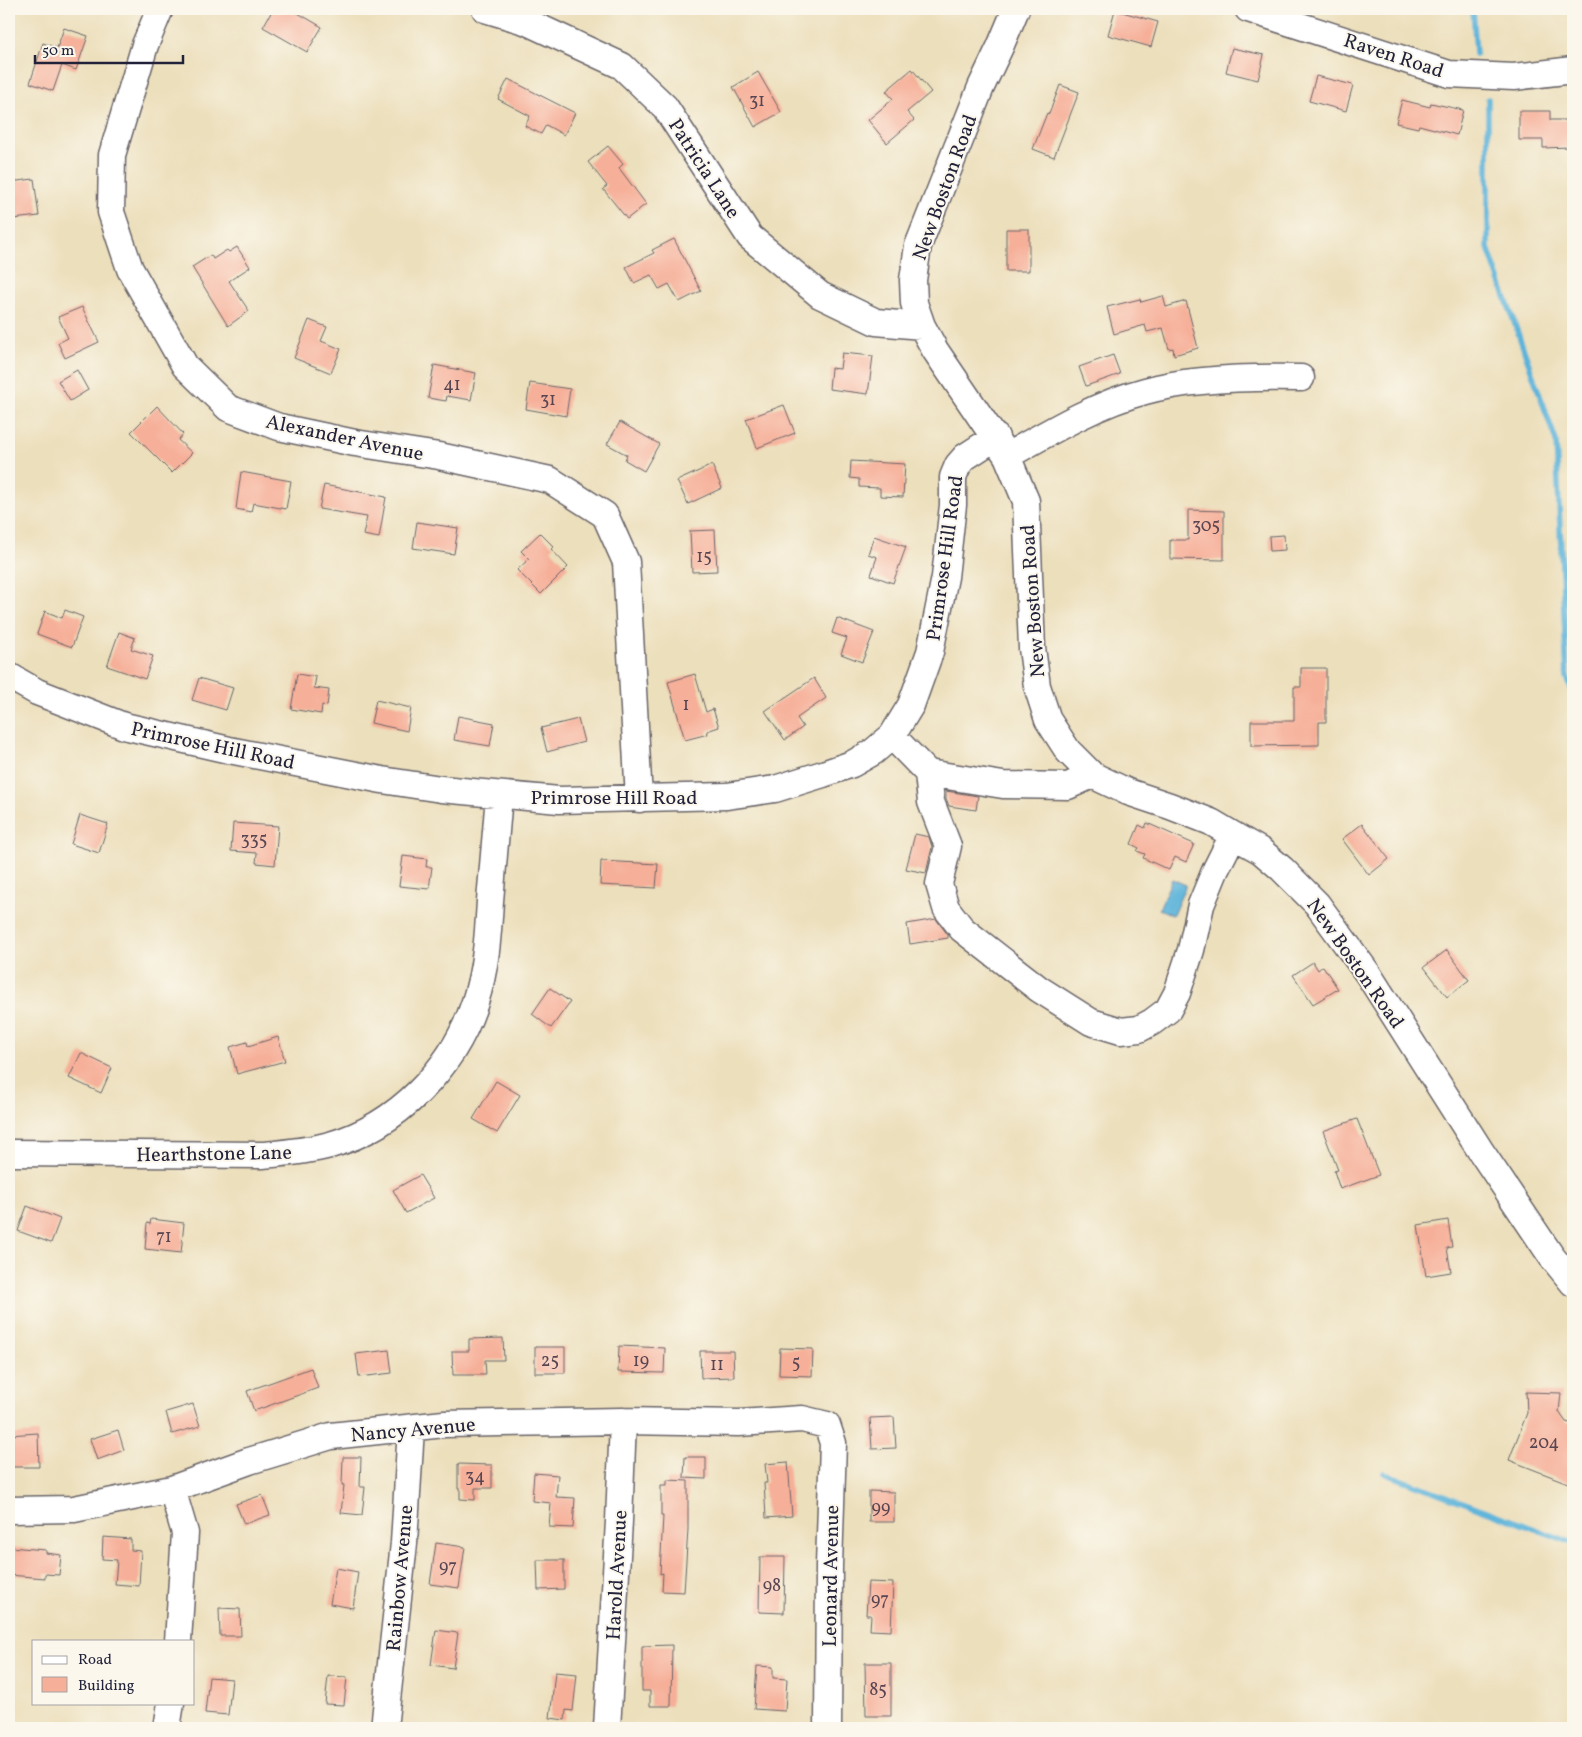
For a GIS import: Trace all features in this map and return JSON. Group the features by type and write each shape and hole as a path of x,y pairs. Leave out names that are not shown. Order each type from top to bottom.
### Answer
{"street":[{"name":"Alexander Avenue","path":"160,9 145,45 112,155 111,212 130,269 185,366 228,408 279,427 363,444 439,456 550,480 605,515 626,562 639,799"},
{"name":"Patricia Lane","path":"485,9 525,22 622,66 665,107 750,237 820,295 876,322 922,326"},
{"name":"New Boston Road","path":"1016,9 981,87 918,246 912,280 914,303 922,326 936,350 1001,446 1026,501 1032,648 1037,686 1048,720 1068,751 1092,774 1128,792 1211,822 1261,851 1318,904 1368,974 1480,1150 1552,1258 1573,1283"},
{"name":"Raven Road","path":"1249,9 1449,74 1514,77 1573,70"},
{"name":"Primrose Hill Road","path":"9,676 37,692 124,726 229,750 440,789 499,796 559,800 727,796 775,789 852,764 873,752 892,736 911,705 930,652 945,578 953,505 953,477 958,465 965,457 1001,446 1147,390 1177,384 1265,378 1301,378"},
{"path":"892,736 928,773 1003,785 1068,786 1092,774"},
{"path":"928,773 931,802 948,846 939,884 946,908 962,929 1039,989 1091,1022 1121,1031 1138,1029 1152,1022 1168,1010 1177,993 1191,950 1201,905 1233,835"},
{"name":"Hearthstone Lane","path":"9,1153 263,1155 297,1152 331,1145 364,1131 393,1113 420,1091 443,1064 461,1034 475,1002 488,934 499,796"},
{"name":"Nancy Avenue","path":"9,1510 74,1509 172,1489 249,1461 330,1436 444,1424 623,1421 740,1423 802,1419 827,1425"},
{"name":"Harold Avenue","path":"607,1728 623,1421"},
{"name":"Leonard Avenue","path":"827,1425 833,1443 829,1566 828,1728"},
{"name":"Rainbow Avenue","path":"384,1728 404,1543 411,1428"},
{"path":"172,1489 185,1533 178,1640"},
{"path":"167,1728 171,1704"}],"water":[{"path":"1172,879 1186,885 1173,915 1159,909"}],"building":[{"path":"273,9 291,9 322,27 307,52 263,27"},
{"path":"1115,10 1158,22 1151,47 1108,35"},
{"path":"64,28 88,36 76,70 62,65 53,91 30,83 43,43 57,48"},
{"path":"1232,48 1264,55 1258,80 1226,72"},
{"path":"912,69 931,92 907,112 914,120 887,143 868,120 893,99 886,91"},
{"path":"758,72 781,112 755,127 733,87"},
{"path":"1316,76 1353,85 1346,111 1309,101"},
{"path":"508,79 575,113 564,135 546,125 541,134 525,126 530,116 498,99"},
{"path":"1060,85 1079,92 1054,157 1033,149"},
{"path":"1402,100 1430,107 1431,103 1463,110 1457,135 1419,125 1418,128 1396,123"},
{"path":"1519,111 1550,111 1550,120 1570,120 1570,147 1543,148 1543,140 1519,140"},
{"path":"608,146 623,164 619,168 646,204 627,219 603,189 607,186 588,162"},
{"path":"34,179 39,216 13,219 12,210 9,211 9,182"},
{"path":"1006,229 1029,229 1029,271 1006,271"},
{"path":"674,239 701,291 679,302 669,284 659,289 651,275 634,283 626,267 654,253 652,250"},
{"path":"237,247 250,267 229,281 249,311 228,326 192,267 211,255 213,259 227,250 229,252"},
{"path":"1163,296 1166,307 1186,301 1198,348 1174,355 1173,348 1169,349 1163,328 1147,332 1145,325 1114,334 1107,307 1140,299 1141,302"},
{"path":"82,307 99,342 65,358 58,343 68,338 58,317"},
{"path":"309,320 327,327 321,341 341,349 331,373 294,358"},
{"path":"842,353 873,356 868,394 829,389 831,368 840,369"},
{"path":"1113,355 1120,374 1086,386 1079,367"},
{"path":"434,365 476,373 471,400 447,396 446,401 428,398"},
{"path":"77,370 88,390 70,401 58,381"},
{"path":"530,383 570,389 566,416 526,409"},
{"path":"784,405 795,433 757,448 746,419"},
{"path":"157,406 183,434 178,440 192,453 172,473 131,432"},
{"path":"620,422 659,444 644,471 625,460 627,455 607,444"},
{"path":"851,461 905,464 903,497 880,496 880,488 859,487 859,479 850,478"},
{"path":"712,465 722,488 688,504 677,481"},
{"path":"241,472 291,481 286,509 253,503 251,512 236,509"},
{"path":"324,485 386,497 379,538 363,535 367,517 319,509"},
{"path":"1188,510 1224,511 1224,560 1170,559 1170,540 1188,540"},
{"path":"417,522 458,528 454,554 413,548"},
{"path":"715,530 717,571 692,572 690,531"},
{"path":"540,533 554,547 551,549 568,567 541,594 517,570 529,559 521,551"},
{"path":"1284,535 1285,550 1270,551 1269,536"},
{"path":"874,536 906,547 893,583 871,575 877,557 868,554"},
{"path":"65,610 83,617 72,647 37,634 45,611 62,618"},
{"path":"837,618 874,632 862,662 841,654 847,638 832,633"},
{"path":"119,632 135,638 131,649 153,656 145,679 107,666"},
{"path":"1301,668 1326,668 1326,722 1319,722 1319,745 1251,746 1251,721 1294,721 1294,687 1301,687"},
{"path":"297,674 316,677 314,688 329,690 327,706 322,705 321,714 291,709"},
{"path":"695,674 706,712 713,709 719,727 707,731 708,734 685,740 668,682"},
{"path":"199,678 233,688 226,710 192,700"},
{"path":"814,678 826,698 797,718 803,727 785,740 765,711"},
{"path":"376,700 411,708 407,731 371,723"},
{"path":"458,716 494,723 490,746 454,740"},
{"path":"578,719 584,742 547,752 541,728"},
{"path":"946,791 978,796 976,810 949,806"},
{"path":"80,815 108,824 99,853 71,844"},
{"path":"233,823 278,826 275,865 256,863 257,853 231,851"},
{"path":"1147,823 1194,844 1186,862 1175,857 1169,870 1143,858 1145,854 1137,851 1139,848 1131,844 1139,825 1145,828"},
{"path":"1362,824 1389,859 1369,875 1342,839"},
{"path":"915,834 929,837 932,847 926,873 906,869"},
{"path":"403,856 427,859 426,867 432,867 429,889 399,886"},
{"path":"601,861 658,864 656,888 600,885"},
{"path":"936,919 948,935 948,938 910,944 907,924"},
{"path":"1447,950 1469,980 1447,997 1424,967"},
{"path":"1313,962 1318,970 1323,966 1338,989 1313,1004 1293,975"},
{"path":"550,988 570,1002 551,1028 532,1014"},
{"path":"278,1037 285,1061 237,1074 230,1047 247,1042 248,1046"},
{"path":"81,1053 112,1068 101,1093 69,1078"},
{"path":"496,1081 520,1095 497,1133 473,1119"},
{"path":"1357,1119 1379,1175 1340,1189 1334,1171 1338,1170 1323,1131"},
{"path":"420,1175 434,1198 406,1213 393,1190"},
{"path":"27,1206 60,1219 51,1243 18,1231"},
{"path":"151,1219 184,1223 181,1253 145,1249 147,1223 150,1224"},
{"path":"1448,1220 1452,1247 1447,1248 1451,1272 1426,1276 1418,1225"},
{"path":"503,1338 504,1360 485,1360 486,1375 453,1375 452,1351 469,1351 469,1339"},
{"path":"619,1346 665,1348 664,1373 618,1372"},
{"path":"535,1347 565,1347 565,1373 535,1373"},
{"path":"780,1348 813,1349 812,1376 779,1375"},
{"path":"389,1350 392,1373 359,1377 356,1354"},
{"path":"700,1351 733,1351 734,1377 701,1378"},
{"path":"311,1368 318,1388 254,1411 247,1391"},
{"path":"1526,1392 1561,1393 1559,1412 1566,1422 1573,1424 1573,1485 1509,1460 1527,1413"},
{"path":"193,1404 200,1426 172,1434 166,1412"},
{"path":"894,1417 896,1448 872,1449 870,1418"},
{"path":"118,1430 124,1450 97,1460 90,1439"},
{"path":"38,1433 39,1467 9,1467 9,1435"},
{"path":"343,1457 361,1457 360,1487 365,1487 362,1515 341,1513 344,1485 342,1485"},
{"path":"685,1457 706,1457 706,1479 684,1478"},
{"path":"788,1462 792,1516 766,1518 764,1483 767,1483 765,1464"},
{"path":"458,1464 492,1465 492,1488 475,1488 475,1500 460,1499"},
{"path":"534,1473 558,1475 556,1497 575,1498 573,1528 549,1527 551,1503 532,1501"},
{"path":"667,1480 688,1481 688,1529 684,1592 662,1591 663,1573 660,1574 663,1516 661,1516 661,1485 667,1485"},
{"path":"869,1491 894,1492 894,1522 869,1522"},
{"path":"262,1495 270,1515 244,1524 236,1504"},
{"path":"103,1537 131,1539 131,1550 141,1551 139,1586 115,1584 117,1560 102,1559"},
{"path":"436,1543 465,1547 459,1588 430,1584"},
{"path":"9,1547 46,1550 46,1553 61,1555 59,1575 45,1574 45,1578 9,1575"},
{"path":"760,1557 785,1557 784,1613 759,1612"},
{"path":"537,1560 564,1560 564,1589 538,1590"},
{"path":"336,1568 358,1572 353,1608 330,1604"},
{"path":"868,1582 893,1583 891,1631 870,1630 871,1615 866,1615"},
{"path":"219,1608 240,1609 241,1636 220,1636"},
{"path":"436,1630 458,1633 453,1668 431,1665"},
{"path":"672,1645 671,1706 650,1706 650,1691 642,1691 642,1646"},
{"path":"865,1663 891,1663 891,1716 866,1716"},
{"path":"757,1666 773,1667 773,1678 787,1679 785,1711 754,1709"},
{"path":"555,1672 577,1674 573,1711 566,1710 565,1720 550,1718"},
{"path":"328,1676 347,1677 344,1705 325,1704"},
{"path":"209,1677 232,1679 228,1715 205,1713"}],"waterway":[{"path":"1473,9 1476,54"},
{"path":"1488,99 1488,248 1556,441 1567,677 1573,693"},
{"path":"1384,1473 1573,1543"}]}
